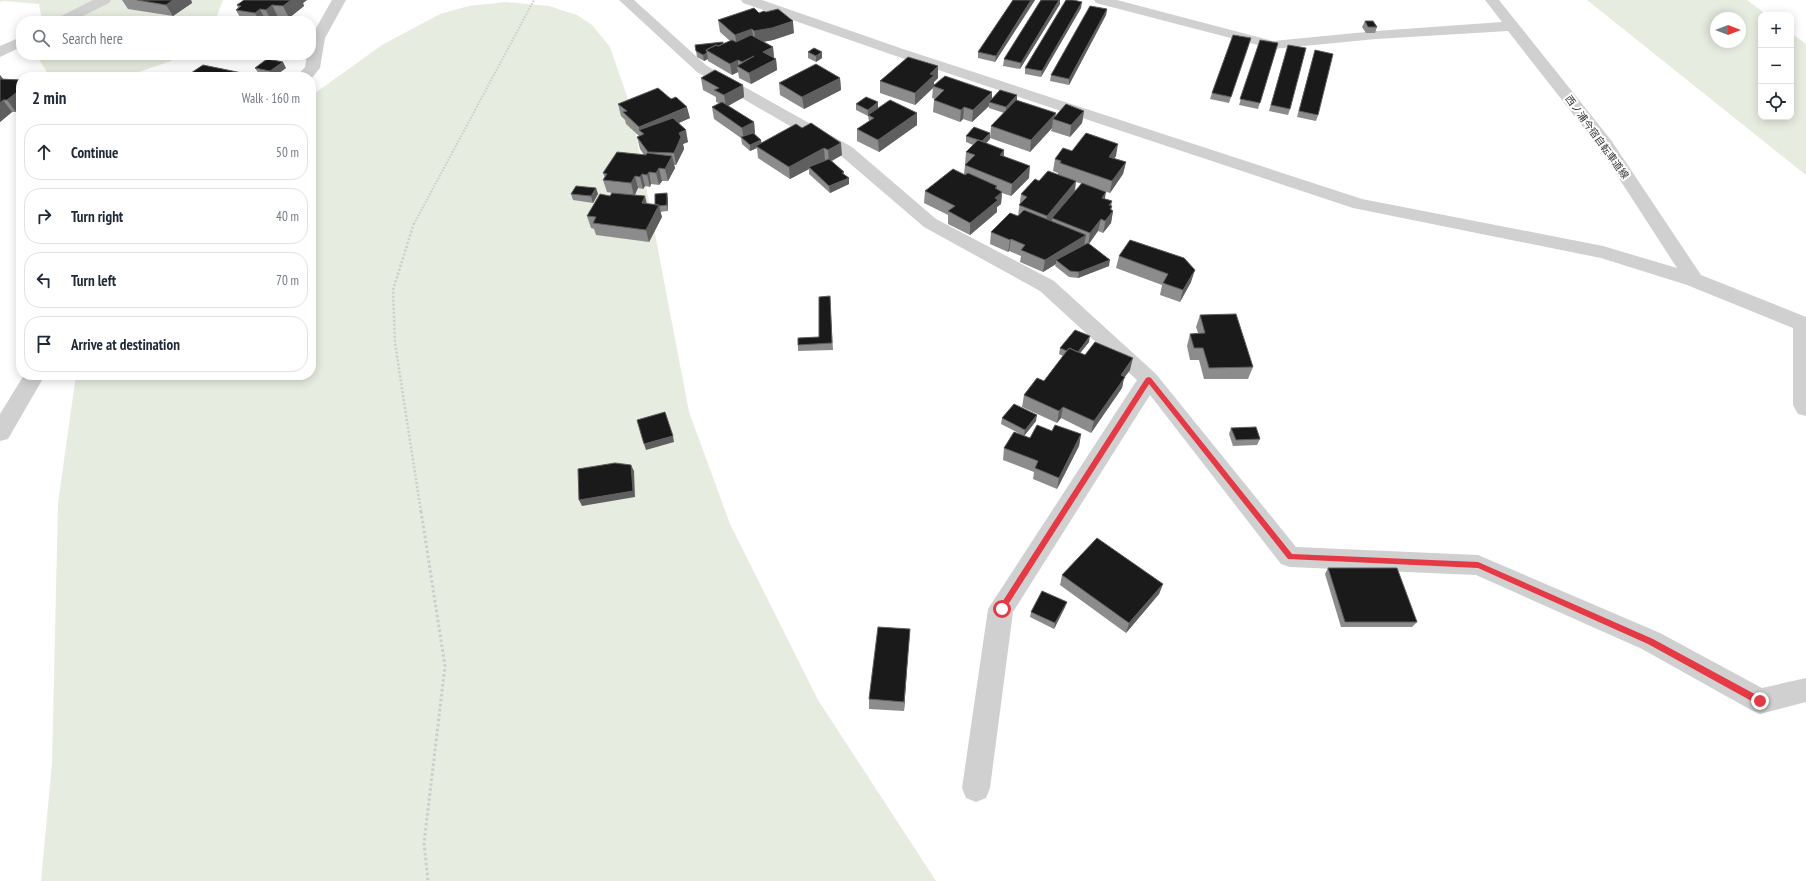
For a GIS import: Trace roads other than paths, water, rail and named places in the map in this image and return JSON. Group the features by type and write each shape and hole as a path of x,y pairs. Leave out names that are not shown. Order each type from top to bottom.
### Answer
{"street":[{"path":"72,16 104,0"},
{"path":"316,48 318,38 339,0"},
{"path":"626,0 702,69 846,151 930,223 1047,286 1149,380 1290,557 1478,565 1651,641 1760,701 1806,690"},
{"path":"748,0 898,52 1359,204 1603,252 1694,280 1805,324 1804,405 1806,408"},
{"path":"1101,0 1273,45 1513,26"},
{"name":"西ノ浦今宿自転車道線","path":"1492,0 1605,144 1694,280"},
{"path":"0,52 16,44"},
{"path":"308,72 312,68 314,60"},
{"path":"0,433 32,380"},
{"path":"976,788 1002,609 1149,380"}]}
